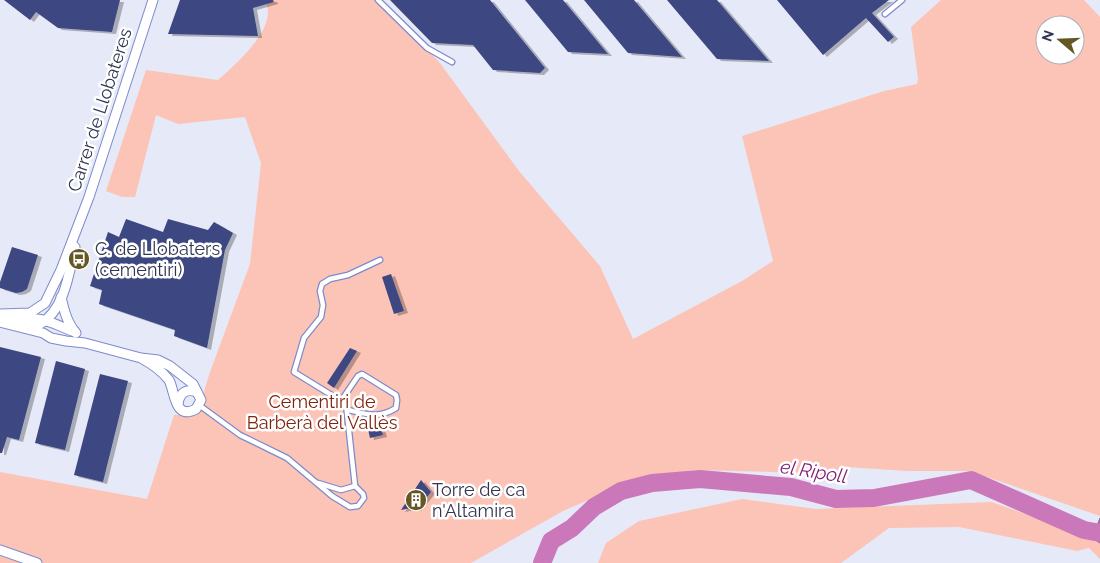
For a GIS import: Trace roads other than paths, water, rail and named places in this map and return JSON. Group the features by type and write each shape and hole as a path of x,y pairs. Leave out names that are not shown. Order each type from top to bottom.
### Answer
{"street":[{"name":"Carrer de Llobateres","path":"48,307 77,230 153,0"},
{"name":"Carrer de Llobateres","path":"48,307 61,297 77,230"},
{"path":"61,297 64,311 71,327 85,343"},
{"path":"0,314 30,313 48,307"},
{"path":"42,324 48,307"},
{"path":"0,314 12,319 75,332"},
{"path":"0,322 24,328 42,324"},
{"path":"42,324 52,338 85,343 141,358 158,360 170,366 193,384 201,400 199,405 188,412 182,409 178,405 170,382 158,367 141,358"},
{"path":"178,405 178,399 184,392 190,390 197,392"},
{"path":"0,550 37,563"}],"lane":[{"path":"378,0 427,48 452,62"},
{"path":"885,14 902,0"},
{"path":"199,405 240,435 287,458 318,482 332,496 354,508 358,506 364,498 364,494 354,486 346,404 294,372 304,338 321,317 320,291 322,284 330,279 348,275 380,260"},
{"path":"341,401 358,376 362,374 396,395 396,408 388,413 374,416 348,410"},
{"path":"318,482 341,490 354,486"}],"waterway":[{"name":"el Ripoll","path":"542,563 551,541 572,528 594,507 621,491 652,483 700,479 791,487 836,499 874,498 971,480 1084,530 1100,533"}],"place":[{"name":"C. de Llobaters (cementiri)","path":"79,259"},
{"name":"Torre de ca n'Altamira","path":"416,500"}],"park label":[{"name":"Cementiri de Barberà del Vallès","path":"322,412"}]}
